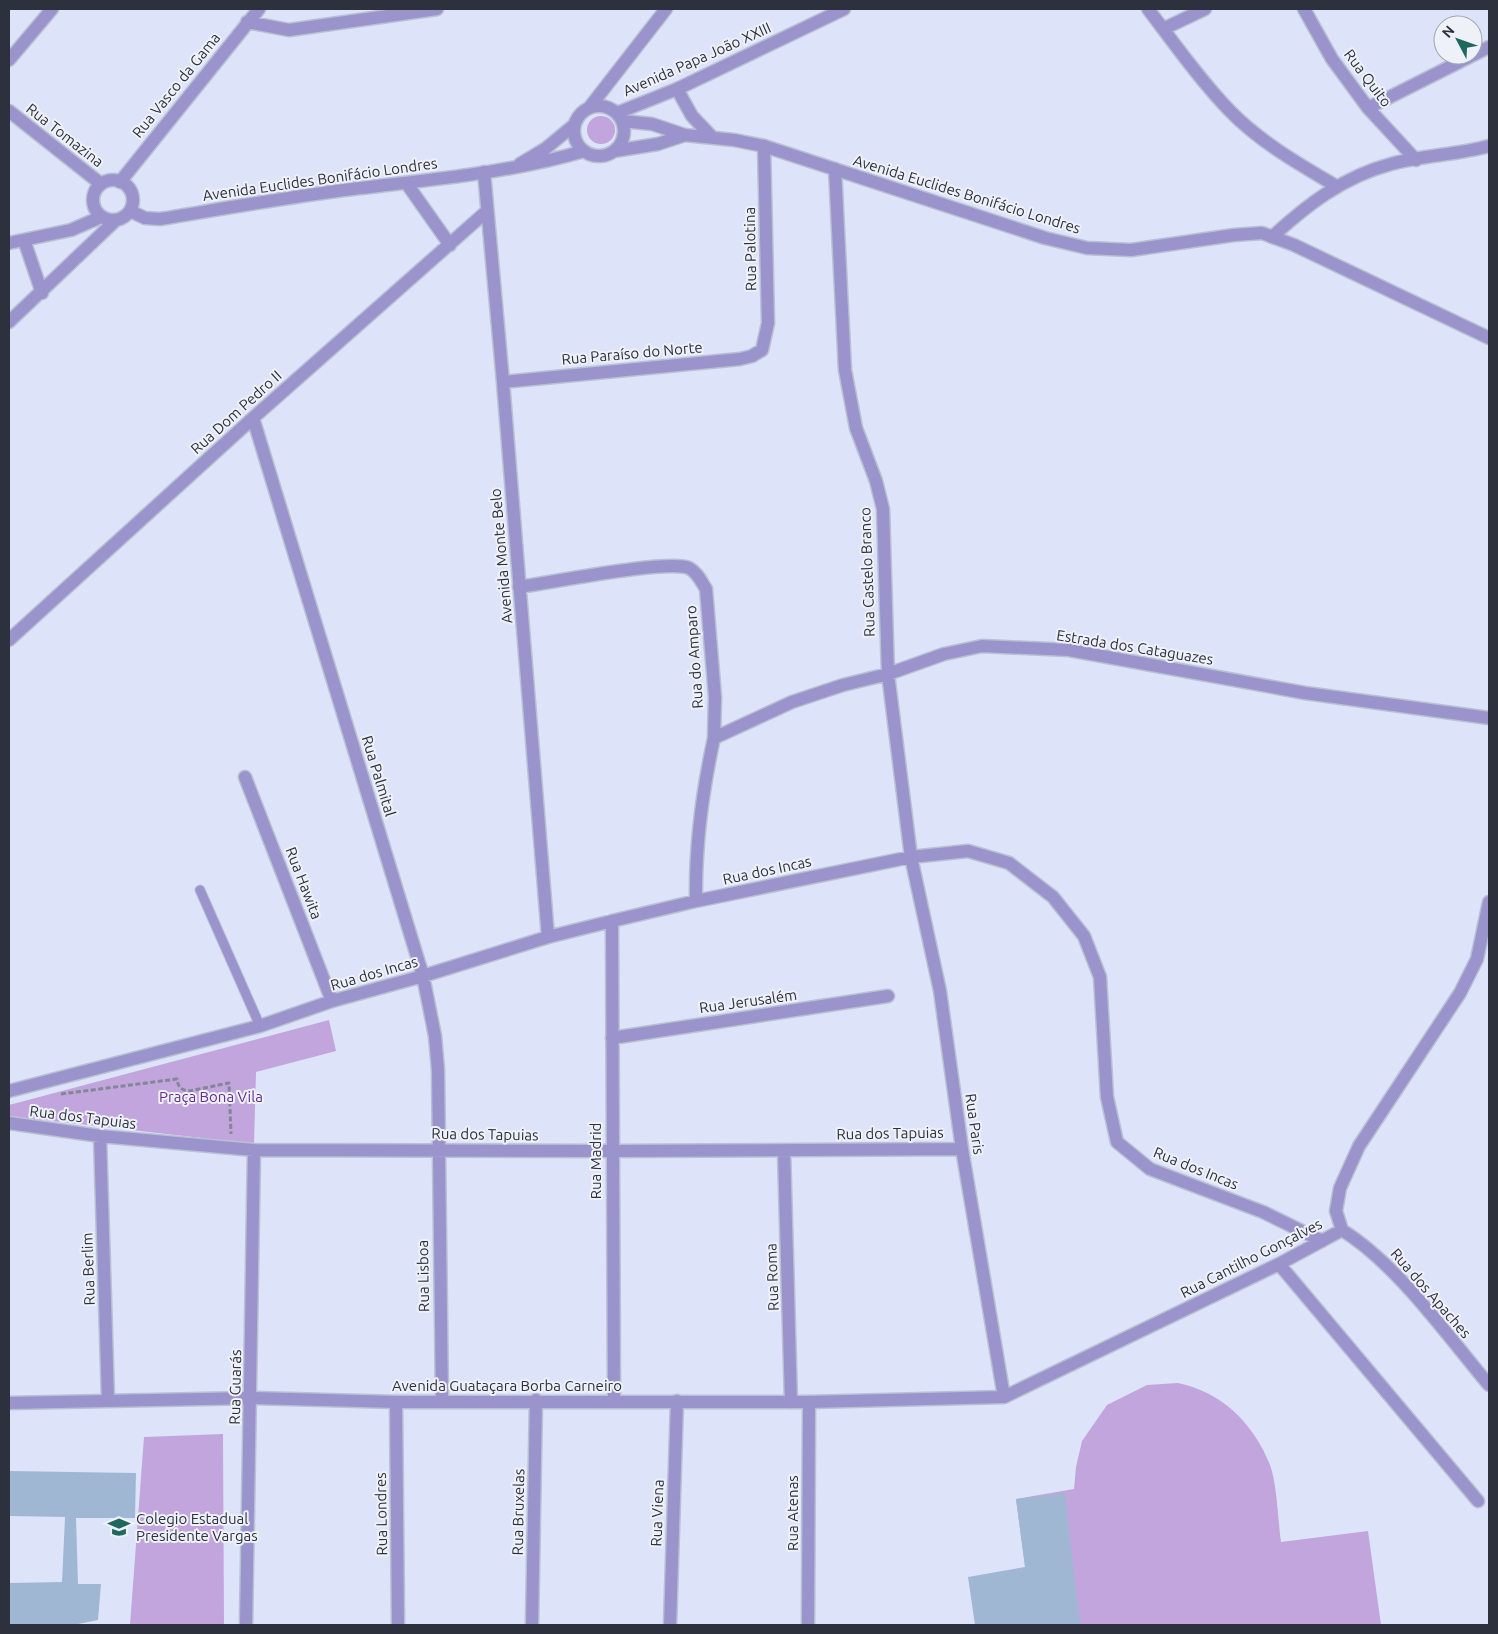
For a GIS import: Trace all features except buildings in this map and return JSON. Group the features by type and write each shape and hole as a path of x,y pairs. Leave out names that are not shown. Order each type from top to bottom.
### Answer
{"street":[{"path":"9,60 52,9"},
{"name":"Rua Vasco da Gama","path":"120,182 259,9"},
{"path":"247,22 289,30 437,9"},
{"path":"589,108 605,107 619,117 623,137 614,151 599,156 584,151 576,142 574,125 666,9"},
{"name":"Avenida Papa João XXIII","path":"619,117 844,9"},
{"path":"1148,9 1230,110 1261,138 1295,162 1336,186"},
{"path":"1163,29 1205,9"},
{"name":"Rua Quito","path":"1304,9 1332,59 1368,108 1416,160"},
{"path":"1368,108 1489,47"},
{"path":"677,89 692,116 712,137"},
{"name":"Rua Tomazina","path":"9,111 102,184"},
{"name":"Avenida Euclides Bonifácio Londres","path":"619,117 652,124 685,135 712,137 764,146 1045,238 1087,248 1131,250 1234,235 1262,233 1294,244 1489,338"},
{"name":"Avenida Euclides Bonifácio Londres","path":"516,166 536,155 574,125"},
{"name":"Avenida Euclides Bonifácio Londres","path":"614,151 658,144 685,135"},
{"name":"Rua Palotina","path":"762,350 768,323 764,146"},
{"path":"1272,237 1300,211 1336,186 1369,171 1393,164 1489,146"},
{"name":"Avenida Euclides Bonifácio Londres","path":"130,210 144,218 160,219 344,190 407,184 537,164 584,151"},
{"name":"Rua Castelo Branco","path":"835,169 845,370 856,428 876,481 883,509 888,674 911,857"},
{"name":"Avenida Monte Belo","path":"484,172 548,937"},
{"path":"9,322 42,293 116,220 122,218 130,210 133,202 132,193 127,186 110,180 102,184 95,191 93,200 95,210 101,216 116,220"},
{"path":"407,184 450,245"},
{"name":"Rua Dom Pedro II","path":"9,640 253,418 487,211"},
{"path":"9,243 71,230 101,216"},
{"path":"24,240 42,293"},
{"name":"Rua Paraíso do Norte","path":"503,382 740,359 752,356 762,350"},
{"name":"Rua Palmital","path":"253,418 423,976 435,1036 438,1070 437,1149"},
{"name":"Rua do Amparo","path":"519,587 663,565 688,568 698,576 706,589 714,697 714,738"},
{"name":"Estrada dos Cataguazes","path":"714,738 792,702 843,685 888,674 944,654 982,646 1069,650 1305,692 1489,718"},
{"path":"696,901 698,826 703,789 714,738"},
{"name":"Rua Hawita","path":"245,777 332,1001"},
{"name":"Rua dos Incas","path":"9,1091 260,1026 332,1001 423,976 548,937 696,901 911,857 968,851 1010,863 1052,897 1084,936 1100,977 1107,1097 1117,1142 1150,1169 1263,1212 1322,1241"},
{"name":"Rua Paris","path":"911,857 940,992 962,1149 1004,1397"},
{"name":"Rua Cantilho Gonçalves","path":"1004,1397 1279,1264 1342,1230 1336,1211 1340,1188 1359,1146 1460,993 1477,959 1489,902"},
{"name":"Rua Madrid","path":"612,921 611,1152 614,1400"},
{"name":"Rua Jerusalém","path":"612,1038 888,996"},
{"name":"Rua dos Tapuias","path":"9,1123 100,1136 231,1150 437,1149 611,1152 962,1149"},
{"name":"Rua Berlim","path":"100,1136 108,1400"},
{"name":"Rua Lisboa","path":"437,1149 442,1401"},
{"name":"Rua Guarás","path":"246,1625 254,1150"},
{"name":"Rua Roma","path":"784,1151 791,1402"},
{"name":"Rua dos Apaches","path":"1342,1230 1360,1241 1386,1264 1489,1385"},
{"path":"1279,1264 1478,1501"},
{"name":"Avenida Guataçara Borba Carneiro","path":"9,1403 251,1398 396,1402 536,1400 809,1402 1004,1397"},
{"name":"Rua Bruxelas","path":"532,1625 536,1400"},
{"name":"Rua Viena","path":"670,1625 677,1401"},
{"name":"Rua Londres","path":"396,1402 398,1625"},
{"name":"Rua Atenas","path":"808,1625 809,1402"}],"lane":[{"path":"200,890 260,1026"}],"path":[{"path":"58,1094 177,1079 178,1086 183,1091 229,1083 231,1150"}],"green space":[{"path":"601,116 611,120 615,130 611,140 601,144 591,140 587,130 591,120"},
{"name":"Praça Bona Vila","path":"329,1020 336,1051 256,1072 254,1144 9,1116 9,1105"},
{"path":"1178,1383 1194,1387 1222,1402 1235,1412 1255,1436 1270,1465 1272,1473 1276,1492 1281,1542 1368,1531 1381,1625 1033,1625 1016,1499 1074,1489 1076,1467 1082,1441 1107,1405 1147,1385"},
{"path":"223,1434 224,1625 130,1625 144,1437"}],"place":[{"name":"Colegio Estadual Presidente Vargas","path":"119,1527"}]}
